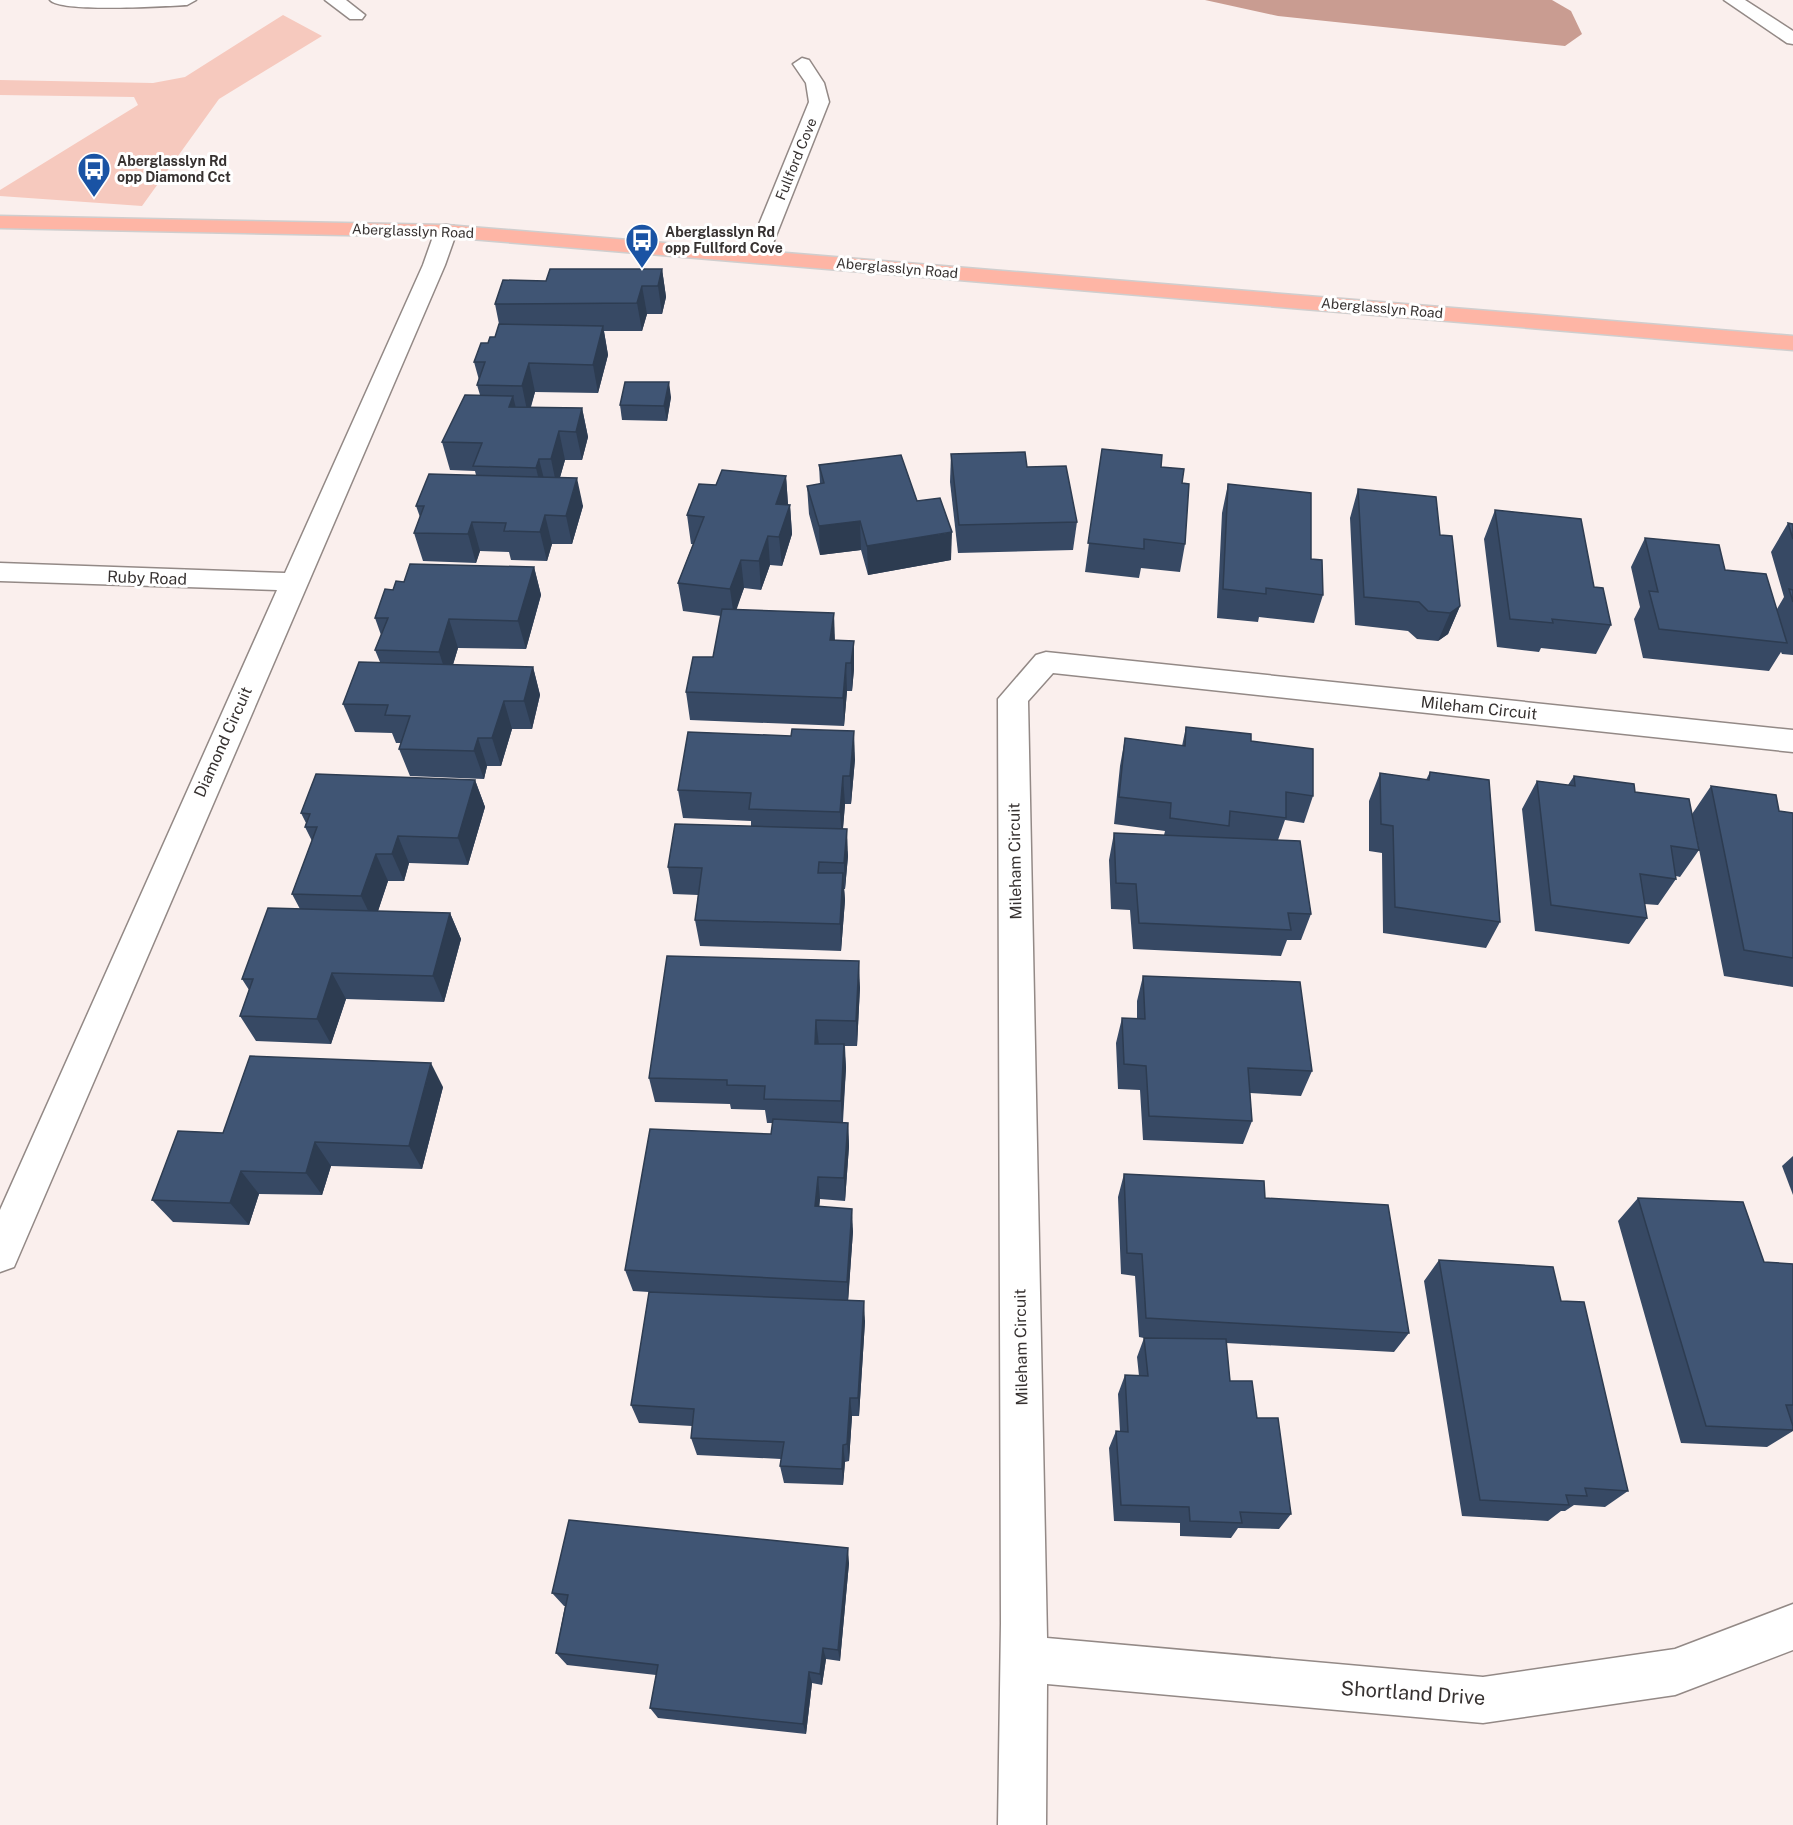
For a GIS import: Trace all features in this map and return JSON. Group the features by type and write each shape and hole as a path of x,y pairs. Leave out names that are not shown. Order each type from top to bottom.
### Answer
{"main road":[{"name":"Aberglasslyn Road","path":"0,222 446,231 1793,343"}],"street":[{"path":"59,0 113,3 187,0"},
{"path":"334,0 356,15"},
{"path":"1733,0 1793,39"},
{"name":"Fullford Cove","path":"757,256 819,102 815,83 802,64"},
{"name":"Diamond Circuit","path":"0,1254 434,265 446,231"},
{"name":"Ruby Road","path":"0,572 293,582"},
{"name":"Mileham Circuit","path":"1022,1825 1025,1659 1013,699 1046,662 1793,741"},
{"name":"Shortland Drive","path":"1025,1659 1483,1700 1675,1672 1793,1628"}],"shaded area":[{"path":"1205,0 1552,0 1571,11 1582,34 1565,46 1278,16"},
{"path":"283,15 322,36 219,99 142,206 0,196 0,190 138,105 134,97 0,95 0,80 153,83 185,77"}],"building":[{"path":"550,269 662,269 658,286 642,286 637,303 495,304 503,280 546,281"},
{"path":"499,324 603,326 593,365 529,363 522,386 477,385 485,362 474,362 481,343 488,343 490,337 495,337"},
{"path":"625,382 669,382 664,406 620,405"},
{"path":"465,395 513,396 509,407 582,408 576,432 559,431 551,459 539,459 536,468 473,466 482,443 442,442"},
{"path":"1102,449 1162,455 1161,467 1184,469 1182,483 1189,484 1185,544 1144,539 1144,549 1088,543"},
{"path":"1025,452 1027,467 1066,466 1077,522 959,525 951,454"},
{"path":"901,455 917,501 940,498 952,532 867,546 860,521 819,526 807,486 824,483 819,465"},
{"path":"722,470 786,476 776,504 790,505 779,537 768,536 759,561 741,560 730,589 678,583 704,517 687,515 699,484 716,485"},
{"path":"429,474 577,478 566,516 545,515 540,532 504,531 506,523 472,522 468,534 414,533 424,506 416,506"},
{"path":"1228,484 1311,493 1311,559 1322,560 1323,595 1266,588 1266,594 1223,589"},
{"path":"1358,489 1436,497 1440,535 1452,536 1460,606 1450,613 1428,611 1419,602 1364,597"},
{"path":"1495,510 1581,519 1594,587 1603,588 1611,625 1552,619 1553,623 1510,619"},
{"path":"1788,523 1793,524 1793,539"},
{"path":"1645,538 1719,545 1725,570 1766,574 1787,643 1659,629 1649,591 1658,592"},
{"path":"410,564 534,567 518,621 449,619 439,652 375,650 388,618 375,618 385,589 393,590 396,581 404,582"},
{"path":"1789,589 1793,590 1793,602"},
{"path":"722,609 834,613 830,640 854,641 851,663 846,663 843,698 686,692 693,657 713,657"},
{"path":"359,662 533,667 524,701 504,701 492,738 478,738 474,751 399,749 410,716 385,715 388,705 343,704"},
{"path":"1186,727 1251,734 1251,741 1313,749 1313,796 1286,792 1286,818 1230,811 1229,826 1170,818 1171,803 1119,797 1125,738 1185,746"},
{"path":"792,729 854,731 850,776 843,776 840,812 749,809 751,793 678,790 688,732 791,736"},
{"path":"1430,772 1489,780 1500,922 1395,907 1393,826 1381,824 1380,773 1429,780"},
{"path":"316,774 475,780 458,838 398,836 392,854 376,854 361,896 292,894 317,827 305,827 310,814 301,813"},
{"path":"1574,776 1634,784 1635,792 1689,799 1699,850 1671,846 1676,879 1640,874 1647,918 1551,905 1537,781 1575,786"},
{"path":"1711,786 1776,795 1779,811 1793,813 1793,958 1744,950"},
{"path":"675,824 847,829 844,863 819,862 818,873 843,873 840,924 695,920 702,868 668,867"},
{"path":"1114,833 1300,841 1311,914 1288,913 1291,930 1139,923 1136,884 1116,883"},
{"path":"268,908 450,913 433,976 332,973 317,1019 240,1016 253,979 242,979"},
{"path":"667,956 859,961 856,1021 816,1020 815,1044 844,1044 841,1101 764,1099 765,1086 727,1085 727,1080 649,1078"},
{"path":"1143,976 1300,982 1312,1071 1248,1068 1252,1121 1149,1116 1146,1066 1124,1064 1122,1018 1145,1019"},
{"path":"250,1056 431,1063 409,1146 315,1142 306,1173 241,1171 230,1203 152,1200 178,1131 223,1133"},
{"path":"773,1119 848,1123 844,1178 818,1177 815,1206 852,1209 847,1282 625,1270 650,1129 771,1134"},
{"path":"1124,1174 1264,1181 1265,1198 1388,1205 1409,1333 1146,1318 1142,1254 1127,1253"},
{"path":"1638,1198 1743,1202 1764,1262 1793,1264 1793,1405 1786,1405 1793,1430 1706,1426"},
{"path":"1439,1260 1553,1267 1561,1301 1584,1302 1628,1491 1585,1488 1587,1496 1566,1495 1569,1505 1480,1500"},
{"path":"649,1292 864,1301 858,1398 850,1398 847,1444 843,1445 842,1469 780,1466 784,1442 691,1438 694,1409 631,1405"},
{"path":"1144,1338 1226,1339 1230,1381 1252,1381 1257,1418 1278,1418 1291,1514 1240,1512 1242,1523 1190,1521 1189,1507 1121,1505 1116,1431 1128,1432 1125,1375 1148,1376"},
{"path":"569,1520 848,1548 838,1650 823,1648 820,1674 809,1672 803,1724 650,1708 658,1665 556,1653 568,1595 552,1593"}],"place":[{"name":"Aberglasslyn Rd opp Diamond Cct","path":"94,198"},
{"name":"Aberglasslyn Rd opp Fullford Cove","path":"642,269"}]}
